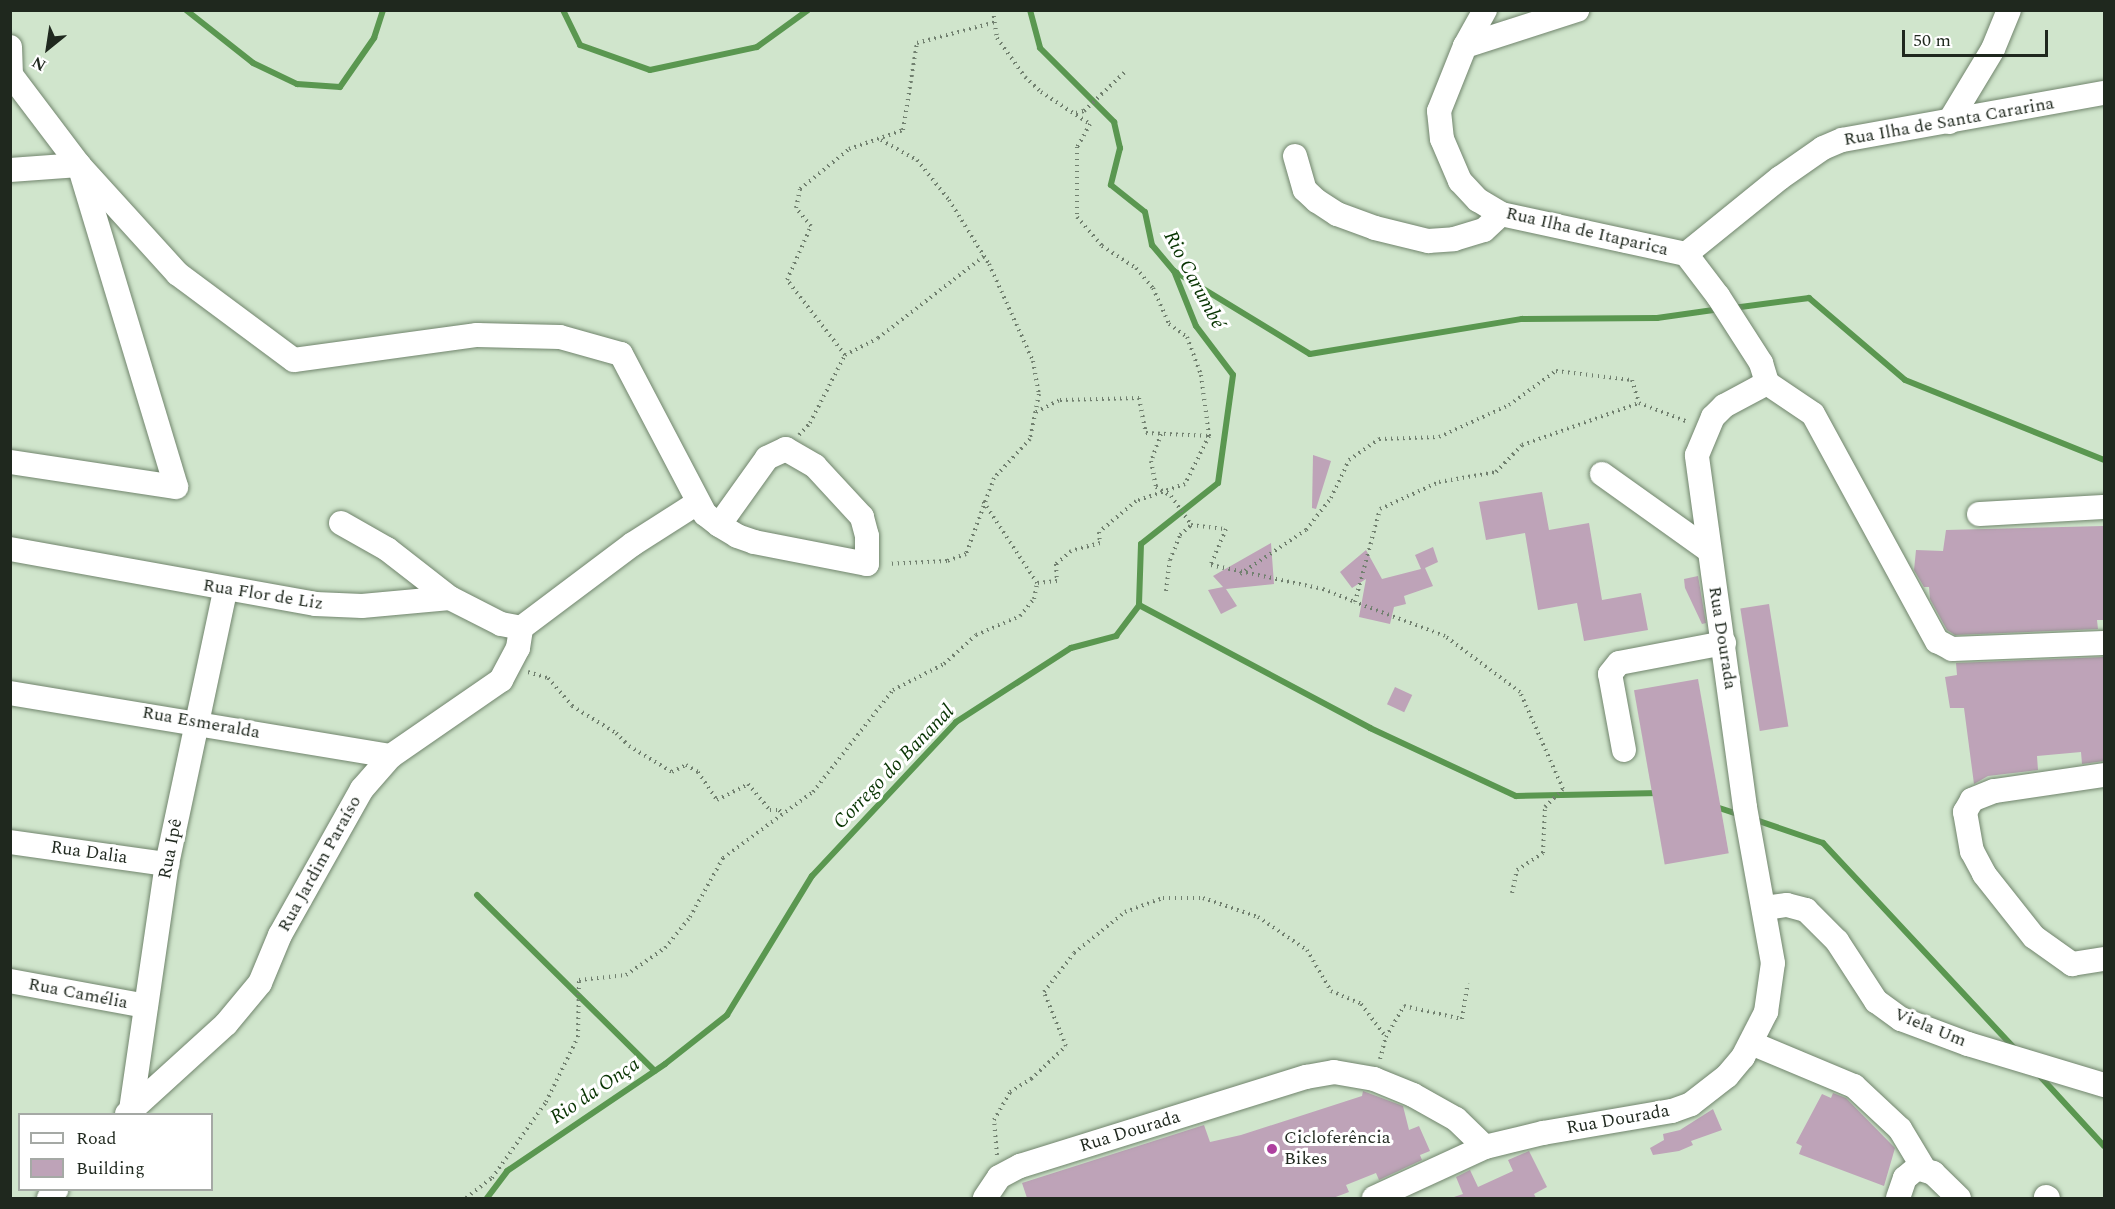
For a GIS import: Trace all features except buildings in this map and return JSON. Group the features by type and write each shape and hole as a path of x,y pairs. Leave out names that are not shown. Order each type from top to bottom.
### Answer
{"street":[{"name":"Rua Ilha de Itaparica","path":"1485,10 1465,46 1440,111 1442,139 1460,181 1478,201 1501,214 1686,254 1725,305 1761,363 1767,383"},
{"path":"1465,46 1577,10"},
{"path":"1949,122 1993,50 2009,10"},
{"path":"10,47 11,75 79,165 178,274 294,360 477,335 560,337 621,354 697,503 719,525 754,542 867,564 867,536 862,517 815,466 786,449 767,458 719,525"},
{"name":"Rua Ilha de Santa Cararina","path":"1686,254 1707,233 1823,148 1866,135 2104,93"},
{"path":"1295,156 1305,190 1317,201 1337,214 1376,228 1428,241 1454,239 1484,230 1501,214"},
{"path":"10,170 79,165"},
{"path":"10,462 176,487 79,165"},
{"path":"1767,383 1800,402 1826,434 1937,641 1952,649 2104,643"},
{"name":"Rua Dourada","path":"999,1177 1020,1166 1306,1077 1334,1072 1357,1074 1413,1095 1456,1119 1485,1147 1543,1133 1645,1118 1691,1104 1727,1076 1751,1043 1772,988 1773,963 1765,908 1744,807 1724,643 1707,549 1697,475 1697,455 1705,429 1724,406 1767,383"},
{"path":"1602,474 1707,549"},
{"path":"341,524 408,565 450,598 516,628 633,543 697,503"},
{"path":"1979,514 2104,507"},
{"name":"Rua Flor de Liz","path":"10,549 225,590 336,606 450,598"},
{"path":"389,603 408,565"},
{"name":"Rua Ipê","path":"129,1112 167,864 195,721 225,590"},
{"name":"Rua Jardim Paraíso","path":"129,1112 226,1024 260,983 280,935 348,808 391,756 490,690 511,666 516,628"},
{"path":"1624,750 1610,674 1619,663 1724,643"},
{"name":"Rua Esmeralda","path":"10,693 195,721 391,756"},
{"path":"2104,775 1994,791 1972,800 1965,812 1972,851 1984,874 2019,920 2056,957 2079,965 2104,959"},
{"name":"Rua Dalia","path":"10,842 167,864"},
{"name":"Viela Um","path":"1765,908 1787,905 1806,910 1843,948 1876,1001 1901,1019 1968,1044 2104,1084"},
{"name":"Rua Camélia","path":"10,981 146,1006"},
{"path":"1751,1043 1854,1086 1900,1129 1921,1168 1945,1182 1959,1198"},
{"path":"1374,1198 1485,1147"},
{"path":"1898,1198 1905,1178 1921,1168"},
{"path":"986,1198 999,1177"}],"path":[{"path":"993,10 998,38 1025,77 1041,92 1090,124 1077,147 1077,217 1102,246 1136,268 1153,288 1169,324 1187,337 1201,375 1209,436 1185,484 1163,488 1136,501 1100,532 1100,543 1071,551 1056,564 1057,581 1037,583"},
{"path":"845,355 787,280 811,226 796,208 800,189 842,155 903,130 917,44 996,22"},
{"path":"1076,113 1084,111 1127,70"},
{"path":"867,564 957,559 966,554 973,540 983,501 994,478 1030,439 1039,394 1033,361 984,256 950,200 917,160 881,140"},
{"path":"786,449 810,423 845,355 878,338 984,256"},
{"path":"1240,574 1306,530 1331,498 1349,459 1379,439 1438,437 1509,405 1556,371 1632,380 1639,403"},
{"path":"1036,412 1060,400 1139,398 1146,433 1209,436"},
{"path":"1354,602 1380,509 1439,482 1496,472 1522,445 1639,403 1705,429"},
{"path":"1161,434 1151,461 1156,487 1163,488 1171,496 1191,525"},
{"path":"466,1198 492,1178 546,1102 578,1037 579,980 626,975 665,948 690,917 723,858 813,792 893,690 944,664 976,635 1020,616 1034,599 1037,583 983,501"},
{"path":"1166,591 1170,560 1180,535 1191,525 1226,529 1211,565 1240,574 1323,589 1445,636 1520,692 1563,789 1545,807 1543,853 1517,870 1512,893"},
{"path":"511,666 548,678 572,706 672,772 686,765 698,772 717,800 748,784 770,810 779,810 783,814"},
{"path":"999,1177 994,1120 1010,1092 1031,1079 1066,1046 1044,992 1074,953 1125,912 1163,898 1203,898 1258,917 1307,950 1331,991 1360,1004 1386,1037 1404,1006 1462,1019 1468,983"}],"waterway":[{"name":"Rio Carumbé","path":"186,10 253,63 297,84 340,87 374,38 383,10"},
{"name":"Rio Carumbé","path":"563,10 580,45 650,70 757,47 808,10"},
{"name":"Rio Carumbé","path":"1030,10 1040,48 1114,122 1120,148 1111,185 1145,212 1152,245 1174,271 1196,326 1233,375 1218,483 1141,544 1139,605"},
{"path":"1174,271 1310,354 1522,319 1657,318 1720,309"},
{"path":"1733,308 1809,298 1905,380 2104,460"},
{"path":"1139,605 1370,728 1516,796 1660,793"},
{"name":"Corrego do Bananal","path":"487,1198 507,1171 665,1064 727,1015 812,876 956,722 1071,648 1116,636 1139,605"},
{"path":"1713,806 1740,815"},
{"path":"1753,819 1823,843 2015,1049"},
{"name":"Rio da Onça","path":"477,895 655,1071"},
{"path":"2038,1074 2104,1146"}],"place":[{"name":"Cicloferência Bikes","path":"1272,1149"}]}
